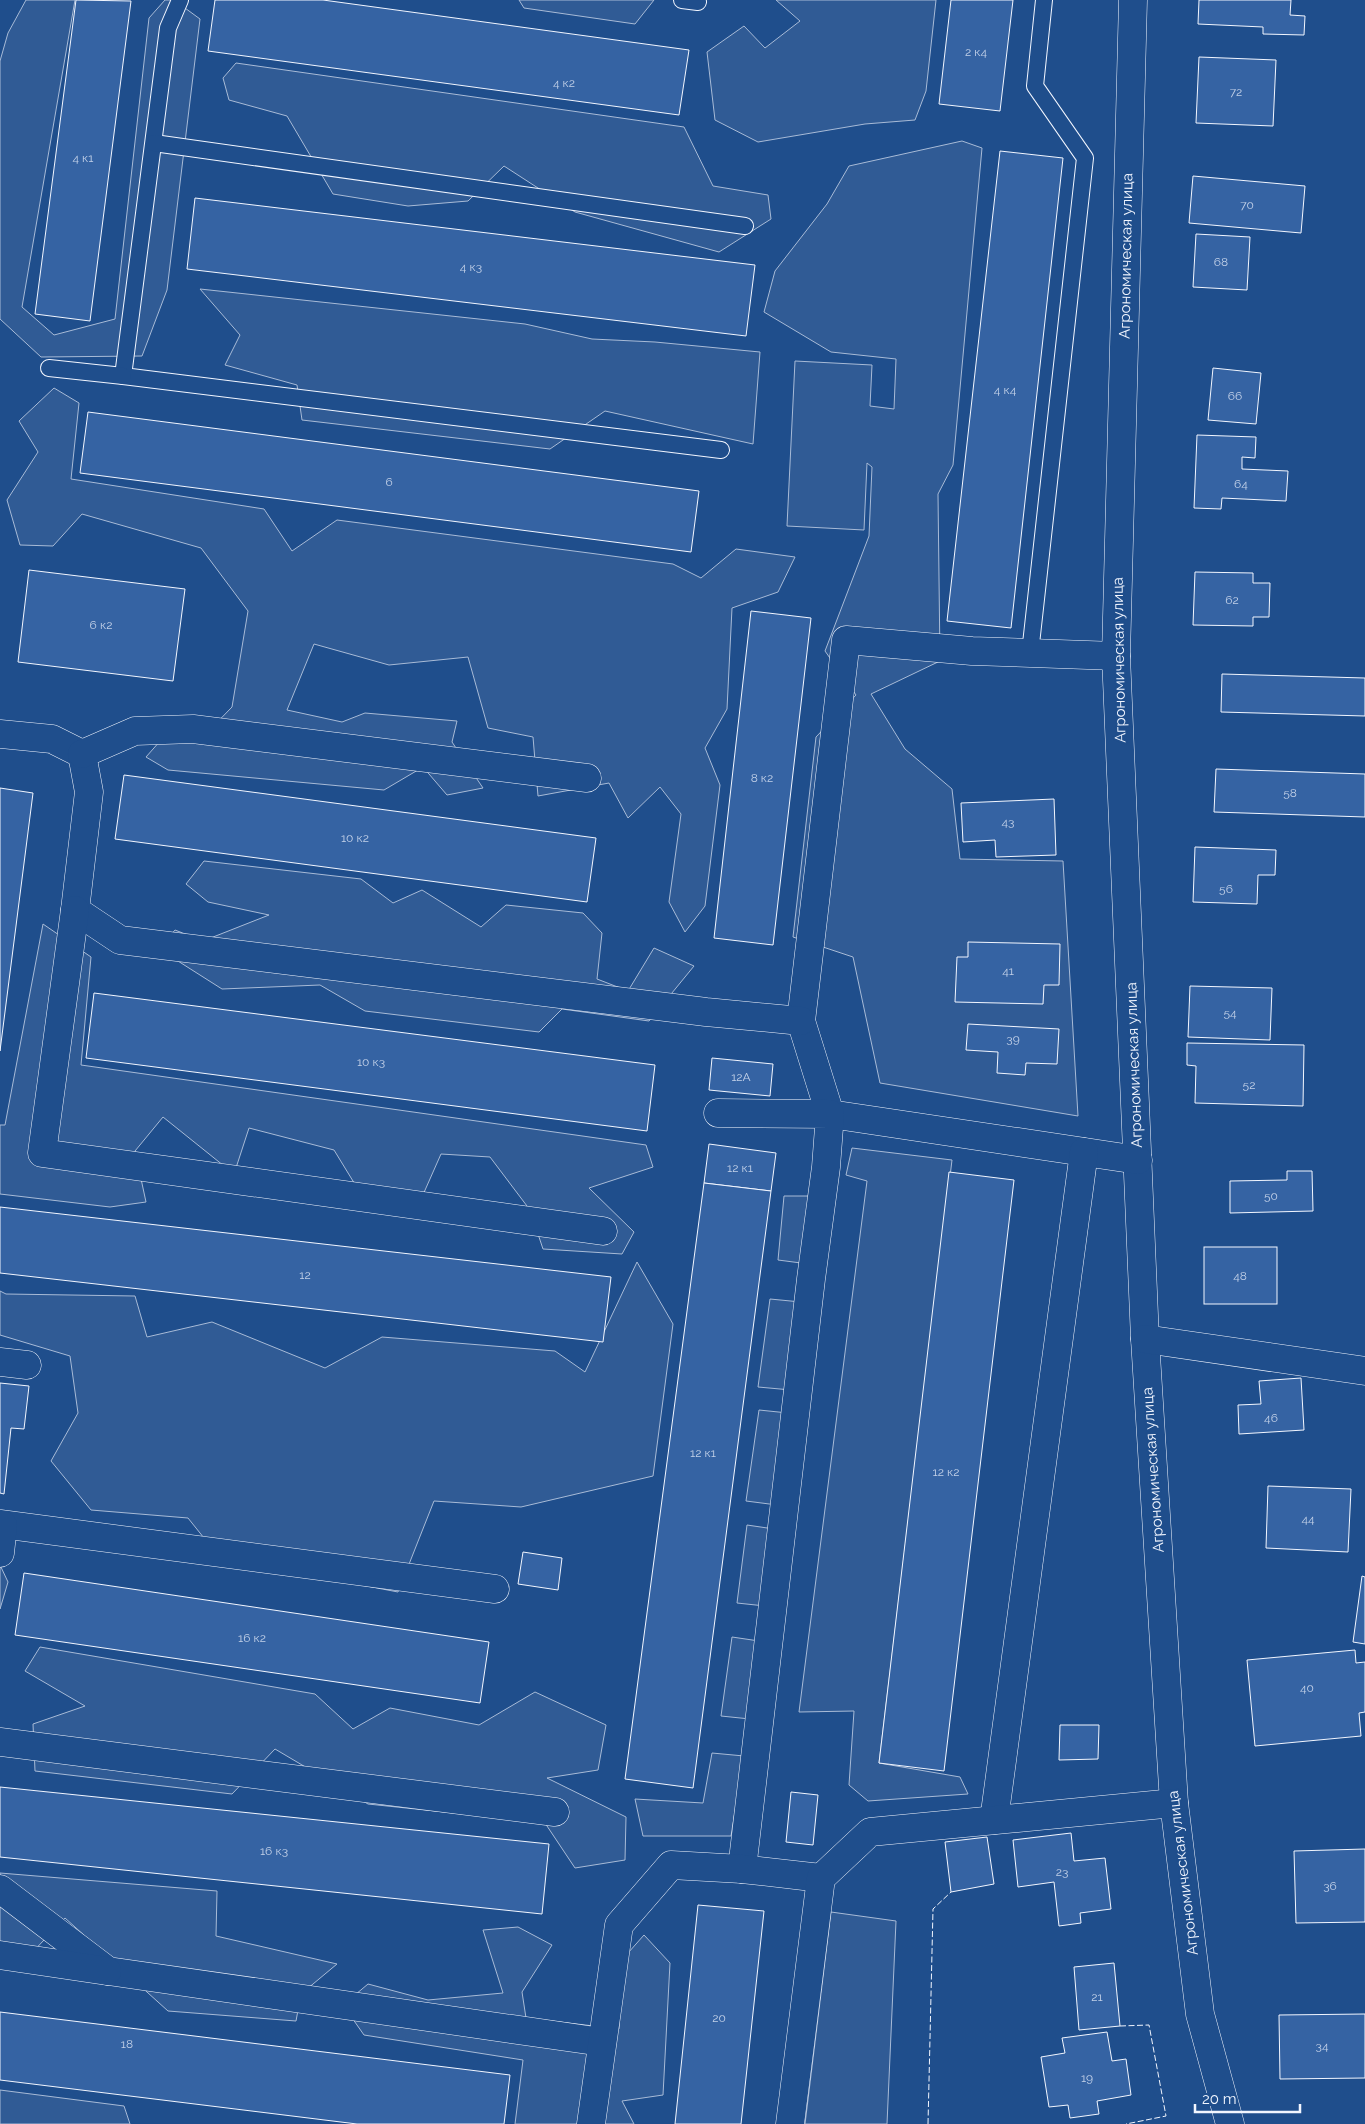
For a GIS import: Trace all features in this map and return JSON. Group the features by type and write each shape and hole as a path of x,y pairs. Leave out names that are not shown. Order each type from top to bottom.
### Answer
{"street":[{"name":"Агрономическая улица","path":"1133,0 1116,656 1145,1338 1174,1802 1200,2014 1230,2124"},
{"path":"742,1868 811,1278 826,1167 830,1114 801,1021 846,640 972,651 1116,656"},
{"path":"82,754 135,731 193,729 587,778"},
{"path":"0,734 52,739 82,754"},
{"path":"82,754 89,792 42,1153 603,1232"},
{"path":"74,910 120,940 706,1012 801,1021"},
{"path":"718,1113 830,1114 1138,1160"},
{"path":"994,1820 1084,1152"},
{"path":"1145,1338 1365,1371"},
{"path":"0,1362 27,1365"},
{"path":"0,1553 2,1525 495,1589"},
{"path":"0,1742 555,1812"},
{"path":"790,2124 821,1878 870,1832 1174,1802"},
{"path":"591,2124 619,1925 671,1865 742,1868 821,1878"},
{"path":"0,1889 108,1971"},
{"path":"0,1955 602,2042"}],"lane":[{"path":"123,376 168,28 180,0"},
{"path":"1030,653 1085,158 1035,86 1044,0"},
{"path":"154,143 745,226"},
{"path":"49,368 721,450"}],"shaded area":[{"path":"26,0 75,0 22,307 54,335 115,319 149,18 165,0 174,0 200,19 167,290 142,356 41,357 0,319 0,61 8,33"},
{"path":"519,0 654,0 635,24 524,8"},
{"path":"776,0 936,0 926,91 915,120 865,124 758,142 715,120 707,52 744,26 765,48 800,21"},
{"path":"236,63 684,127 713,186 768,195 771,219 719,252 575,212 504,166 468,201 408,206 333,194 287,116 229,100 223,78"},
{"path":"962,141 982,148 953,465 938,494 940,661 871,694 905,749 952,789 960,859 1063,861 1078,1116 880,1083 853,957 793,937 816,737 856,695 825,651 869,536 872,467 867,463 864,530 787,526 795,361 872,365 870,406 894,409 896,359 831,352 764,312 775,271 827,204 849,166"},
{"path":"200,289 525,324 592,339 655,342 760,352 753,444 605,411 550,449 302,420 297,385 225,365 240,335"},
{"path":"54,388 79,403 71,479 264,509 292,551 337,520 673,564 701,578 736,549 795,557 778,592 732,608 727,709 705,748 720,785 705,906 685,932 669,902 681,814 660,787 628,818 609,783 538,796 533,737 488,728 468,657 389,665 314,644 287,710 342,722 365,713 457,721 452,742 483,788 447,795 423,767 384,790 168,770 146,757 161,740 198,742 232,707 248,611 201,548 82,514 53,546 20,545 7,500 38,452 19,421"},
{"path":"204,861 361,879 393,903 422,890 481,927 506,905 583,913 602,933 597,979 628,991 654,948 694,966 649,1021 562,1009 539,1032 365,1011 320,985 222,989 159,949 175,930 203,941 269,915 208,902 186,884"},
{"path":"43,924 91,957 81,1065 646,1145 653,1167 589,1188 634,1232 622,1254 543,1249 530,1210 490,1157 441,1154 422,1197 356,1186 334,1150 249,1128 234,1174 163,1117 135,1151 146,1202 110,1207 0,1194 0,1125 5,1125"},
{"path":"852,1148 952,1160 879,1763 960,1777 968,1794 868,1801 849,1785 854,1711 799,1712 867,1181 846,1175"},
{"path":"784,1196 809,1196 801,1263 778,1260"},
{"path":"637,1262 673,1324 653,1476 521,1507 434,1501 398,1592 220,1558 188,1518 91,1510 51,1461 78,1413 70,1356 0,1335 0,1291 6,1294 135,1296 147,1337 212,1322 325,1368 382,1337 555,1351 585,1372"},
{"path":"770,1299 801,1302 791,1390 758,1387"},
{"path":"759,1410 788,1413 777,1505 746,1501"},
{"path":"747,1525 774,1529 765,1606 737,1603"},
{"path":"0,1565 8,1582 0,1609"},
{"path":"732,1637 759,1641 750,1719 721,1716"},
{"path":"40,1647 315,1694 353,1729 390,1708 479,1725 535,1692 606,1725 598,1770 547,1778 626,1817 625,1860 575,1868 527,1796 492,1817 368,1804 275,1749 232,1794 35,1771 33,1724 85,1706 25,1671"},
{"path":"712,1753 744,1756 731,1836 643,1836 635,1799 703,1803"},
{"path":"0,1873 217,1891 216,1936 337,1964 301,1994 296,2021 168,2011 65,1918 25,1960 0,1954"},
{"path":"831,1912 896,1921 887,2124 805,2124"},
{"path":"518,1927 552,1945 522,1992 526,2018 619,2029 620,1962 644,1935 670,1963 663,2095 622,2101 634,2124 515,2124 523,2060 364,2035 343,2005 368,1984 428,2000 503,1993 483,1930"},
{"path":"0,2090 124,2106 130,2124 0,2124"}],"building":[{"path":"76,0 131,1 90,321 35,314"},
{"path":"215,0 323,0 689,50 679,115 208,51"},
{"path":"951,0 1013,0 1000,111 939,104"},
{"path":"1199,0 1291,0 1290,15 1305,16 1304,35 1263,34 1263,27 1198,24"},
{"path":"1199,57 1276,60 1273,126 1196,123"},
{"path":"1000,151 1063,158 1011,628 947,621"},
{"path":"1193,176 1305,186 1301,233 1189,223"},
{"path":"195,198 755,265 746,336 187,269"},
{"path":"1196,234 1250,237 1247,290 1193,287"},
{"path":"1213,368 1261,373 1256,424 1208,420"},
{"path":"88,412 699,491 691,552 80,473"},
{"path":"1197,435 1256,437 1255,458 1242,457 1242,469 1288,471 1286,501 1222,498 1221,509 1194,508"},
{"path":"29,570 185,589 173,681 18,662"},
{"path":"1195,572 1253,573 1253,583 1270,583 1269,617 1253,617 1253,626 1193,625"},
{"path":"751,611 811,618 773,945 714,938"},
{"path":"1222,674 1365,678 1365,716 1221,712"},
{"path":"1216,769 1365,774 1365,817 1214,812"},
{"path":"124,775 596,838 587,902 115,839"},
{"path":"0,788 33,793 0,1051"},
{"path":"1054,799 1056,855 996,857 995,840 963,842 961,803"},
{"path":"1195,847 1276,850 1275,875 1258,875 1257,904 1193,902"},
{"path":"968,942 1060,944 1059,985 1044,985 1043,1004 955,1002 957,957 968,957"},
{"path":"1190,986 1272,988 1270,1040 1188,1037"},
{"path":"94,993 655,1065 647,1131 86,1058"},
{"path":"968,1024 1059,1029 1057,1064 1026,1063 1025,1075 997,1073 998,1052 966,1050"},
{"path":"1187,1043 1304,1045 1303,1106 1195,1103 1196,1066 1187,1065"},
{"path":"712,1058 773,1064 770,1096 709,1090"},
{"path":"709,1144 776,1153 771,1191 704,1183"},
{"path":"1287,1171 1312,1171 1313,1211 1230,1213 1230,1181 1287,1180"},
{"path":"949,1172 1014,1180 944,1771 879,1763"},
{"path":"704,1183 771,1191 693,1788 625,1779"},
{"path":"0,1207 611,1277 603,1342 0,1273"},
{"path":"1204,1247 1277,1247 1277,1304 1204,1304"},
{"path":"1301,1378 1304,1430 1239,1434 1238,1405 1261,1404 1259,1381"},
{"path":"0,1383 29,1386 24,1429 11,1428 4,1494 0,1493"},
{"path":"1268,1486 1351,1489 1348,1552 1266,1548"},
{"path":"523,1552 562,1558 558,1590 518,1584"},
{"path":"24,1573 489,1642 480,1703 15,1635"},
{"path":"1362,1576 1365,1577 1365,1644 1353,1642"},
{"path":"1355,1650 1356,1663 1365,1662 1365,1712 1359,1713 1361,1736 1255,1746 1247,1660"},
{"path":"1060,1725 1099,1725 1098,1759 1059,1760"},
{"path":"0,1787 549,1844 542,1914 0,1857"},
{"path":"791,1792 818,1795 813,1845 786,1842"},
{"path":"1071,1833 1074,1861 1105,1858 1111,1909 1080,1913 1081,1923 1059,1926 1054,1882 1018,1887 1013,1840"},
{"path":"987,1837 994,1884 951,1892 945,1842"},
{"path":"1365,1849 1365,1922 1296,1923 1294,1851"},
{"path":"698,1905 764,1911 741,2124 675,2124"},
{"path":"1114,1963 1120,2026 1079,2030 1074,1967"},
{"path":"0,2012 510,2075 504,2124 357,2124 0,2080"},
{"path":"1365,2014 1365,2078 1280,2079 1279,2015"},
{"path":"1107,2032 1112,2061 1126,2059 1131,2095 1097,2101 1099,2114 1070,2118 1068,2105 1049,2107 1041,2057 1065,2053 1062,2038"}],"fence":[{"path":"928,2124 933,1909 951,1892"},
{"path":"1120,2026 1149,2025 1166,2116 1126,2124"}]}
